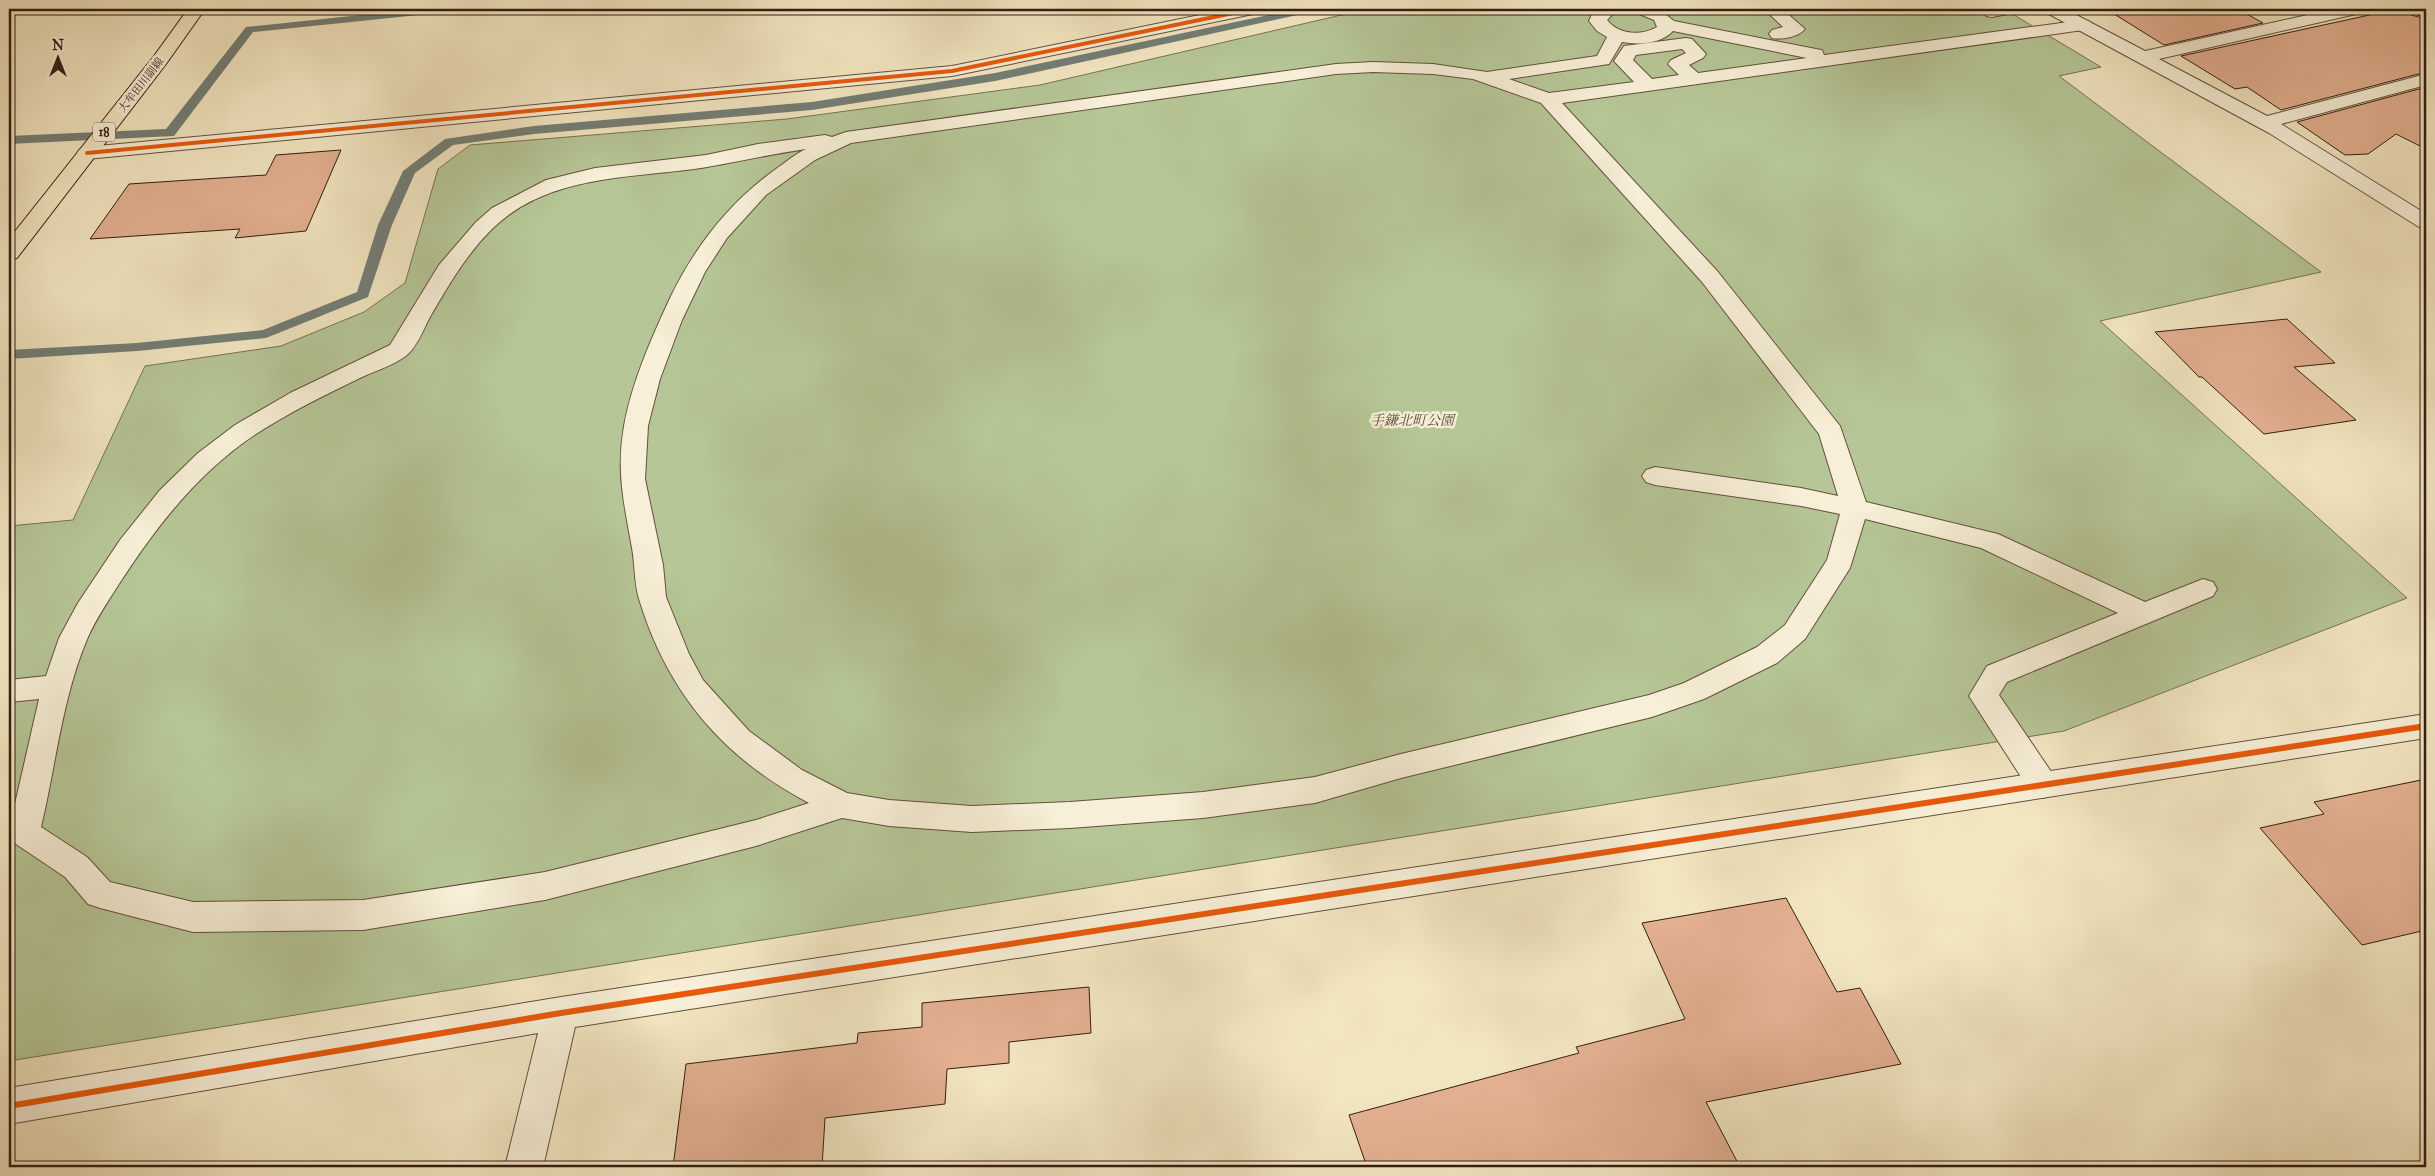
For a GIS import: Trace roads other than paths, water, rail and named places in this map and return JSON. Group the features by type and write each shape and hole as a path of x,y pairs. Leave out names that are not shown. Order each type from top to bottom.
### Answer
{"main road":[{"name":"大牟田川副線","path":"9,253 160,60 196,9"}],"street":[{"path":"1643,9 1660,16 1667,25 1687,36 1838,58"},
{"path":"1603,60 1616,73 1677,64 1698,54 1687,36 1689,23 1678,9"},
{"path":"1772,9 1796,29 1778,34"},
{"path":"2053,9 2264,123 2426,223"},
{"path":"2143,57 2356,9"},
{"path":"2418,9 2426,12"},
{"path":"87,154 952,71 1242,10"},
{"path":"1601,10 1598,21 1601,26 1618,35 1629,37 1651,36 1660,34 1667,25"},
{"path":"842,805 756,833 545,886 362,915 193,917 100,894 76,867 24,833 38,777 46,729 57,686 73,638 88,610 129,548 169,496 207,459 244,431 299,398 399,350 447,270 483,226 499,212 553,184 595,174 706,161 758,150 1336,69 1433,69 1486,77 1548,99 2083,25"},
{"path":"1603,60 1618,35"},
{"path":"1648,85 1623,60 1630,50 1687,36"},
{"path":"1486,77 1603,60"},
{"path":"1677,64 1694,79"},
{"path":"2264,123 2426,79"},
{"path":"846,138 808,156 759,191 719,234 694,272 671,320 648,379 636,426 632,479 649,565 652,597 675,654 693,688 738,739 791,779 842,805 889,814 972,819 1070,815 1203,805 1315,790 1401,766 1652,706 1694,691 1767,654 1795,632 1840,561 1855,508 1831,432 1710,277 1548,99"},
{"path":"1655,476 1801,497 1910,520 1989,541 2144,613"},
{"path":"2042,786 1984,696 1997,674 2203,589"},
{"path":"9,691 57,686"},
{"path":"9,1106 561,1013 2426,726"},
{"path":"524,1167 561,1013"}],"waterway":[{"path":"9,140 170,133 250,29 448,9"},
{"path":"9,355 137,347 266,334 363,294 385,225 409,171 449,142 534,130 812,106 995,77 1311,9"}],"park label":[{"name":"手鎌北町公園","path":"1412,420"}]}
